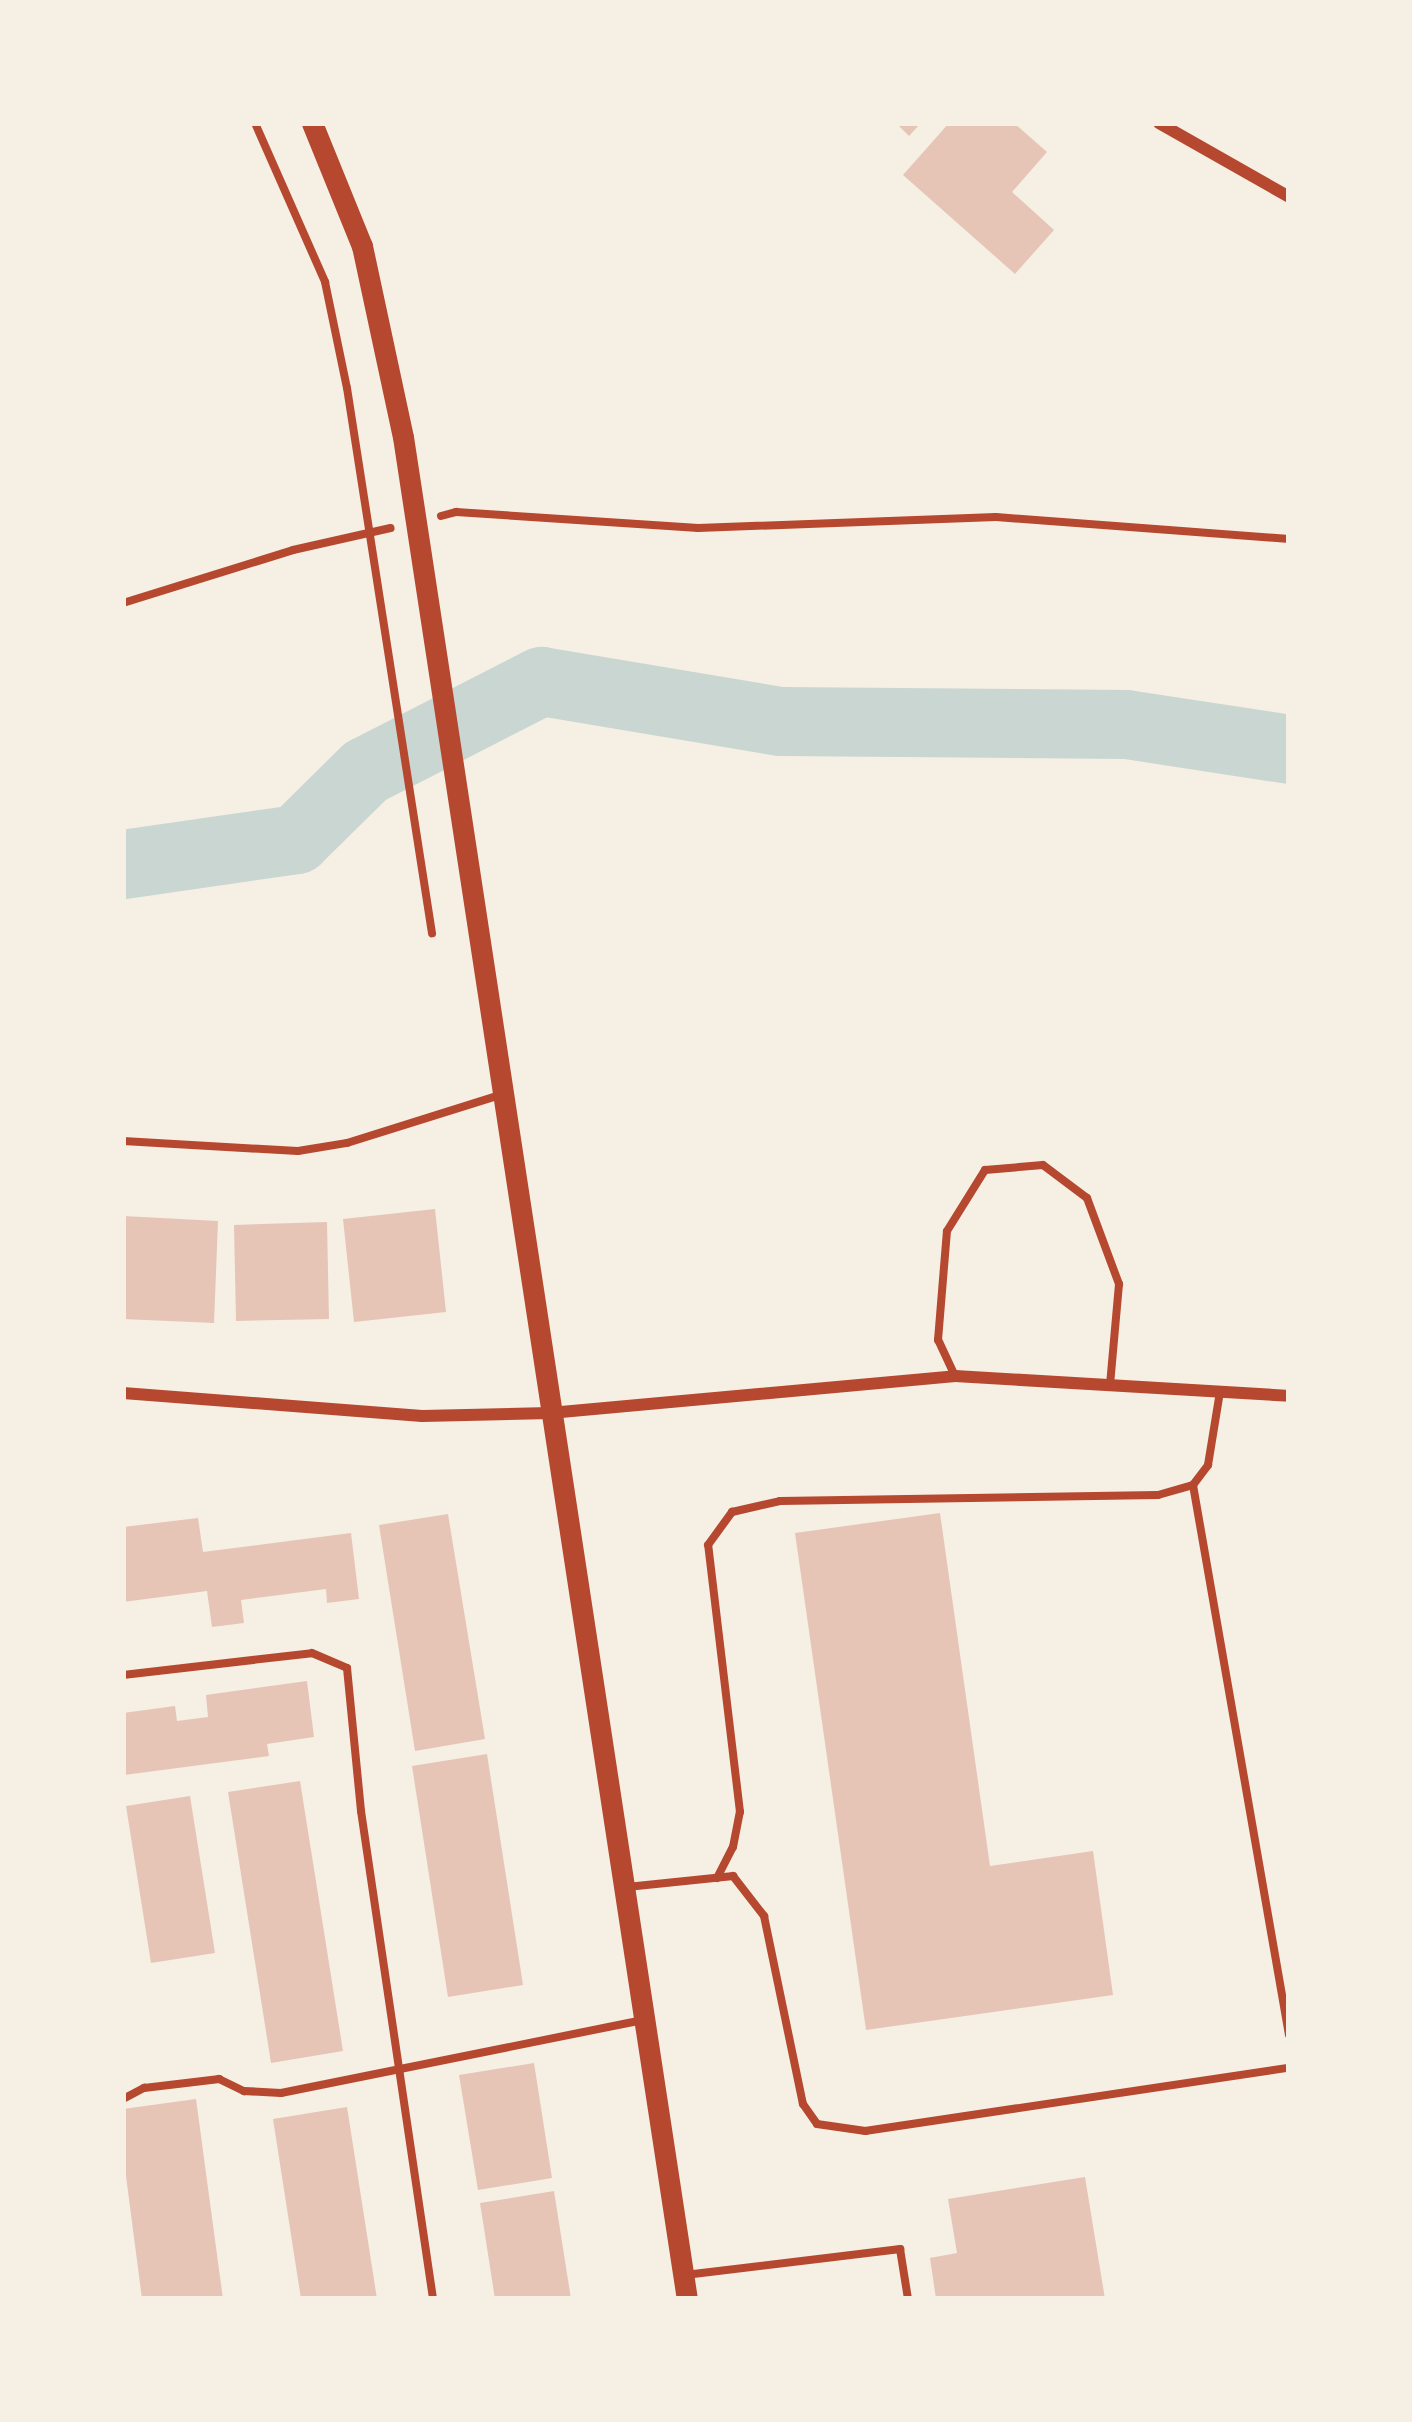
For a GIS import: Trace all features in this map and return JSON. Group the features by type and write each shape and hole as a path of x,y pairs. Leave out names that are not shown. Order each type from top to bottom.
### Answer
{"street":[{"path":"312,123 362,246 404,436 687,2299"},
{"path":"1159,123 1289,197"},
{"path":"123,1393 422,1416 550,1413 955,1376 1289,1396"}],"lane":[{"path":"123,1141 298,1150 347,1143 501,1095"},
{"path":"955,1376 938,1340 947,1231 985,1170 1042,1165 1087,1198 1119,1284 1110,1386"},
{"path":"718,1878 733,1846 740,1812 708,1545 732,1512 780,1501 1158,1495 1193,1485 1208,1465 1220,1392"},
{"path":"1193,1485 1289,2035"},
{"path":"123,1676 312,1653 347,1667 361,1811 433,2299"},
{"path":"623,1887 734,1876 764,1916 802,2104 818,2124 865,2131 1289,2068"},
{"path":"123,2099 144,2088 219,2079 244,2091 281,2093 644,2020"},
{"path":"683,2275 900,2249 908,2299"}],"path":[{"path":"255,123 325,282 432,933"},
{"path":"123,603 292,550 456,512 698,528 996,517 1289,539"}],"building":[{"path":"896,123 921,123 909,136"},
{"path":"949,123 1014,123 1047,152 1012,192 1054,230 1015,274 903,175"},
{"path":"435,1209 446,1312 354,1322 343,1219"},
{"path":"123,1216 218,1221 214,1323 123,1319"},
{"path":"327,1222 329,1319 236,1321 234,1225"},
{"path":"940,1513 990,1866 1093,1851 1113,1995 866,2030 795,1533"},
{"path":"448,1514 485,1739 415,1751 379,1525"},
{"path":"198,1518 203,1552 351,1533 359,1599 327,1603 326,1589 241,1600 244,1623 212,1627 207,1591 123,1602 123,1527"},
{"path":"307,1681 314,1737 267,1744 269,1756 124,1775 123,1713 175,1706 177,1721 208,1717 206,1695"},
{"path":"487,1754 523,1985 448,1997 412,1766"},
{"path":"300,1781 343,2051 271,2063 228,1792"},
{"path":"190,1796 215,1953 151,1963 126,1806"},
{"path":"534,2063 552,2178 478,2190 459,2075"},
{"path":"196,2099 223,2299 142,2299 123,2153 123,2109"},
{"path":"347,2107 377,2299 301,2299 273,2119"},
{"path":"1085,2177 1105,2299 936,2299 930,2258 957,2253 948,2199"},
{"path":"554,2191 571,2299 495,2299 480,2203"}],"waterway":[{"path":"123,864 296,839 365,771 541,681 780,721 1126,724 1289,749"}]}
